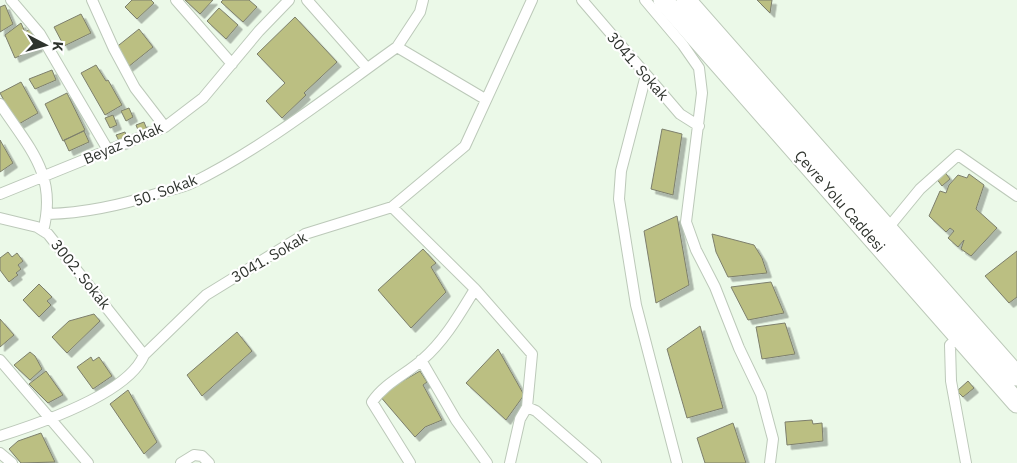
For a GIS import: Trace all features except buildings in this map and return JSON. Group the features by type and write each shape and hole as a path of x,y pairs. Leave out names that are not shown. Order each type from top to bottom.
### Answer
{"highway":[{"name":"Çevre Yolu Caddesi","path":"663,0 1017,403"},
{"name":"Çevre Yolu Caddesi","path":"686,0 1017,376"}],"street":[{"path":"11,0 40,34 108,150"},
{"path":"92,0 114,49 135,88 165,127"},
{"path":"176,0 232,64"},
{"name":"Beyaz Sokak","path":"0,194 29,180 44,177 165,127 203,98 289,0"},
{"path":"307,0 367,68"},
{"path":"423,0 420,12 397,47 485,99"},
{"name":"3041. Sokak","path":"0,436 50,420 109,390 140,365 144,355 206,295 259,261 306,234 392,207 465,146 532,0"},
{"name":"3041. Sokak","path":"582,0 680,114 699,126"},
{"path":"645,0 684,44 699,68 702,92 686,222 696,250 715,287 739,348 761,394 773,440 770,463"},
{"name":"50. Sokak","path":"48,214 80,214 126,204 190,184 247,151 397,47"},
{"path":"646,75 621,171 619,199 636,305 677,463"},
{"path":"0,104 37,158 48,187 48,214 43,231"},
{"path":"888,228 920,189 958,155 1017,196"},
{"path":"392,207 475,289 532,354 527,407 520,419 510,463"},
{"name":"3002. Sokak","path":"0,218 37,227 43,231 79,272 144,355"},
{"path":"410,463 372,402 380,391 421,360 452,328 475,289"},
{"path":"959,337 950,345 951,381 966,463"},
{"path":"0,360 88,463"},
{"path":"421,360 456,420 487,463"},
{"path":"527,407 536,411 596,463"},
{"path":"0,453 12,463"},
{"path":"181,463 194,454 202,456 209,463"}]}
